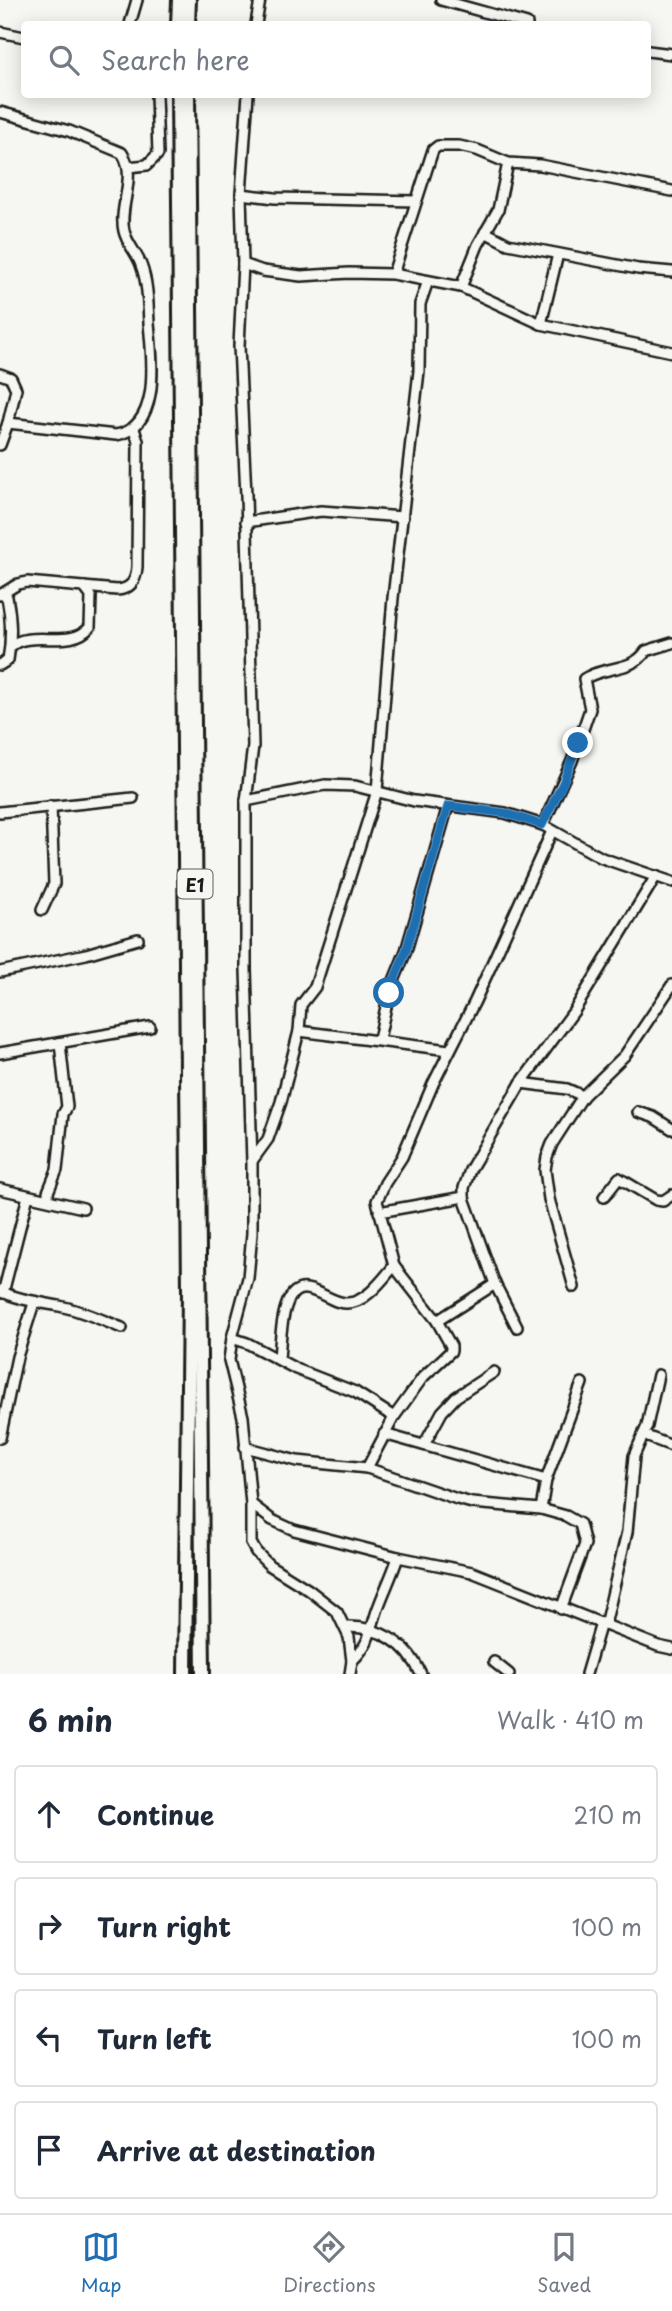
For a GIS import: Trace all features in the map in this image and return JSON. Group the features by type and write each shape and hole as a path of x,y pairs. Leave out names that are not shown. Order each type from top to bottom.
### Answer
{"highway":[{"path":"178,21 179,0"},
{"path":"188,0 188,21"},
{"name":"E1","path":"178,98 189,1291 185,1674"},
{"name":"E1","path":"188,98 203,1674"}],"street":[{"path":"132,21 137,0"},
{"path":"256,21 260,0"},
{"path":"441,0 516,21"},
{"path":"0,32 21,36"},
{"path":"651,51 672,54"},
{"path":"128,167 147,165 158,154 156,98"},
{"path":"248,98 241,194 243,264 239,346 253,746 246,801 246,981 252,1233 248,1278 229,1360 243,1417 251,1504 251,1543 269,1565 337,1612 346,1627 352,1661 350,1674"},
{"path":"0,111 69,131 122,153 128,167 122,218 129,245 141,264 148,296 153,376 150,397 134,429 127,433 116,435 8,423"},
{"path":"393,274 433,150 438,146 459,146 477,150 508,163 540,165 672,191"},
{"path":"461,287 485,232 498,210 508,163"},
{"path":"241,194 286,198 416,201"},
{"path":"485,232 508,244 672,272"},
{"path":"541,324 558,254"},
{"path":"243,264 263,271 301,276 349,272 393,274 461,287 541,324 672,352"},
{"path":"252,1162 268,1139 281,1102 299,1031 301,1005 315,987 377,790 392,608 419,371 420,304 428,281"},
{"path":"0,374 11,378 16,389 0,445"},
{"path":"1,595 18,584 27,582 126,589 137,576 138,441 134,429"},
{"path":"246,522 330,510 402,517"},
{"path":"11,646 17,640 61,638 87,631 90,627 91,596 84,587"},
{"path":"0,665 8,660 11,646 9,606 7,597 1,595"},
{"path":"542,825 568,772 590,709 584,679 592,674 619,668 642,658 646,651 672,643"},
{"path":"246,801 325,785 355,786 414,801 505,813 542,825 602,858 672,882"},
{"path":"0,812 133,798"},
{"path":"42,910 54,884 51,806"},
{"path":"379,1039 389,993 406,951 448,806"},
{"path":"367,1468 394,1417 423,1377 451,1351 451,1346 437,1321 394,1266 377,1201 402,1157 552,831"},
{"path":"517,1326 495,1284 464,1197 464,1188 470,1170 521,1083 574,1011 656,876"},
{"path":"0,972 86,954 138,939"},
{"path":"574,1287 549,1199 545,1170 552,1144 583,1096 625,1055 672,985"},
{"path":"0,1053 150,1027"},
{"path":"299,1031 379,1039 449,1050"},
{"path":"48,1199 57,1170 63,1114 67,1107 60,1043"},
{"path":"521,1083 567,1089 583,1096"},
{"path":"638,1112 672,1129"},
{"path":"604,1197 619,1178 656,1200 663,1201 672,1195"},
{"path":"0,1189 83,1208"},
{"path":"28,1196 1,1292 34,1303 60,1306 122,1328"},
{"path":"379,1212 464,1197"},
{"path":"279,1359 283,1316 288,1300 295,1292 308,1288 350,1303 374,1288 394,1266"},
{"path":"437,1321 495,1284"},
{"path":"0,1438 17,1357 34,1303"},
{"path":"232,1338 296,1369 355,1392 394,1417"},
{"path":"424,1445 442,1412 456,1397 494,1372"},
{"path":"586,1674 603,1624 627,1532 631,1467 647,1426 658,1375"},
{"path":"541,1509 546,1480 582,1383"},
{"path":"384,1434 546,1480"},
{"path":"643,1435 672,1446"},
{"path":"245,1447 297,1461 367,1468 457,1499 505,1507 541,1509 566,1516 583,1528 586,1544 561,1609"},
{"path":"251,1504 272,1520 294,1530 398,1558 472,1572 561,1609 672,1649"},
{"path":"352,1661 364,1650 398,1558"},
{"path":"346,1627 372,1629 391,1637 409,1652 421,1674"},
{"path":"494,1662 509,1674"}],"route":[{"path":"389,993 420,907 448,806 505,813 542,825 563,783 578,743"}]}
